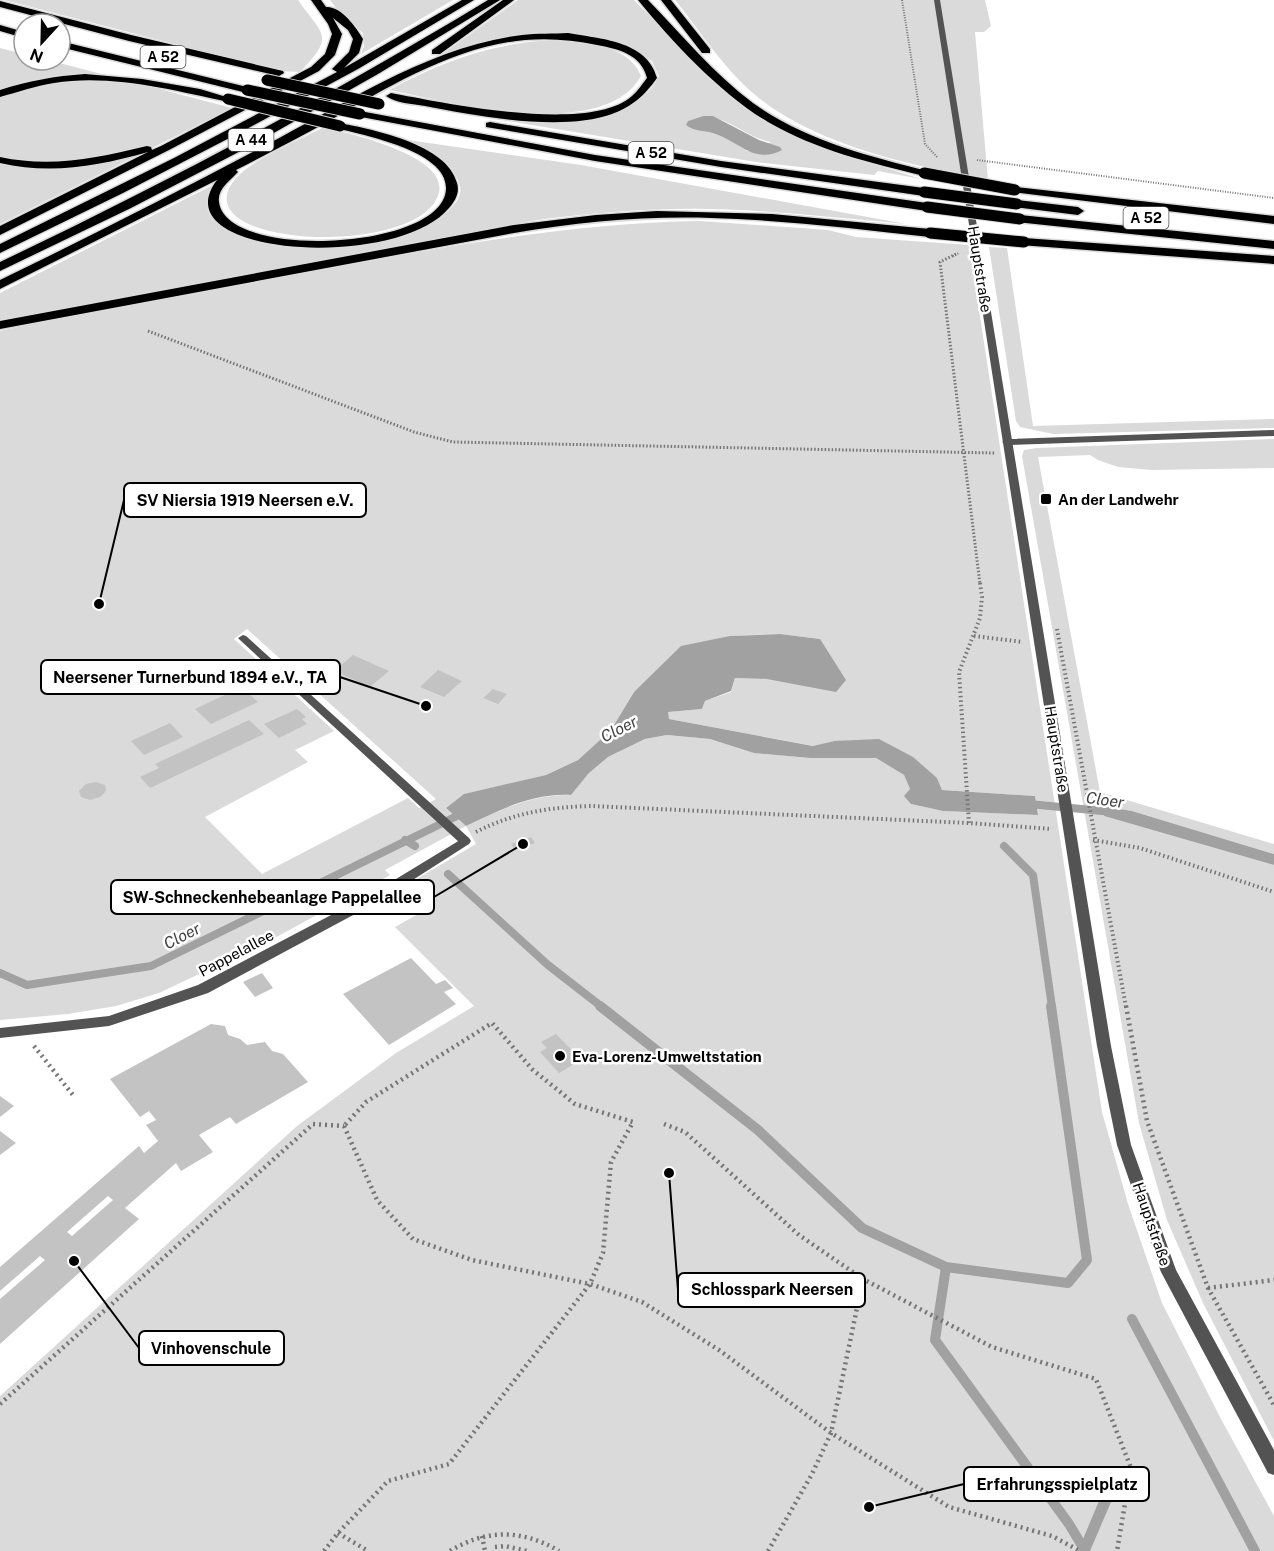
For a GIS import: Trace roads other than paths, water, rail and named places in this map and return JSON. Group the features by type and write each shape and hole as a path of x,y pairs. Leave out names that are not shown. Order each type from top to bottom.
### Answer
{"highway":[{"path":"306,0 326,24 335,41"},
{"path":"0,231 184,139 315,69 330,55 336,29 316,0"},
{"path":"298,97 343,64 358,46 356,34 328,8 324,0"},
{"name":"A 44","path":"0,249 176,162 298,97 469,0"},
{"name":"A 44","path":"0,267 268,131 404,55 495,0"},
{"path":"384,85 456,39 509,0"},
{"path":"643,0 729,88 756,109 790,129 832,147 924,173 1015,190 1274,220"},
{"path":"666,0 719,67 746,94 756,109"},
{"path":"0,4 129,38 279,73 391,96 504,116 567,117 597,113 625,104 642,94 652,78 646,63 620,46 588,39 539,36 501,41 467,49 427,64 384,85 279,143 0,285"},
{"name":"A 52","path":"72,34 380,104 619,148 924,192 1096,213"},
{"name":"A 52","path":"72,47 247,90 360,114 633,164 1020,219 1274,245"},
{"path":"98,66 179,88"},
{"path":"0,94 32,84 79,77 134,79 342,125 589,162 633,164"},
{"path":"279,143 228,175 214,193 214,206 223,220 254,236 300,244 366,241 402,232 418,225 442,209 449,201 453,184 449,175 435,160 402,144 342,125"},
{"path":"0,160 29,165 86,162 109,159 184,139"},
{"path":"0,325 502,231 591,218 646,214 710,214 1024,242 1274,260"},
{"name":"A 52","path":"1118,215 1274,230"}],"street":[{"name":"Hauptstraße","path":"937,0 1104,1046 1124,1145 1169,1272 1274,1467"},
{"path":"1007,442 1274,433"},
{"name":"Pappelallee","path":"0,1033 109,1021 203,989 378,896 465,842"}],"lane":[{"path":"243,638 465,842"}],"water":[{"path":"703,116 713,116 759,140 780,147 782,150 763,155 755,153 713,133 693,129 686,125 688,121"},
{"path":"780,634 820,639 846,680 836,692 767,679 735,678 731,691 705,701 702,709 668,712 669,719 813,746 834,741 879,739 913,757 937,778 942,790 1035,796 1038,815 943,811 911,804 904,796 910,789 904,775 876,758 810,758 754,753 710,739 667,735 645,739 608,757 589,773 571,795 530,800 466,826 446,808 464,794 546,775 578,760 611,730 634,692 681,646 730,636"},
{"path":"1102,806 1132,811 1274,854 1274,865 1104,816"},
{"path":"1104,1489 1114,1495 1090,1551 1078,1551"}],"waterway":[{"name":"Cloer","path":"1029,804 1113,812"},
{"name":"Cloer","path":"406,841 463,813"},
{"name":"Cloer","path":"0,973 27,985 151,966 406,841"},
{"path":"406,841 415,846"},
{"path":"1004,846 1033,875 1052,1007"},
{"path":"448,874 548,965 602,1007"},
{"path":"600,1006 758,1130 862,1228 946,1267"},
{"path":"946,1267 1068,1283 1087,1260 1051,1006"},
{"path":"946,1267 935,1340 1069,1524 1081,1544"},
{"path":"1132,1319 1255,1551"}],"place":[{"name":"An der Landwehr","path":"1046,499"},
{"name":"SV Niersia 1919 Neersen e.V.","path":"99,604"},
{"name":"Neersener Turnerbund 1894 e.V., TA","path":"426,706"},
{"name":"SW-Schneckenhebeanlage Pappelallee","path":"523,844"},
{"name":"Eva-Lorenz-Umweltstation","path":"560,1056"},
{"name":"Schlosspark Neersen","path":"669,1173"},
{"name":"Vinhovenschule","path":"74,1261"},
{"name":"Erfahrungsspielplatz","path":"869,1507"}]}
